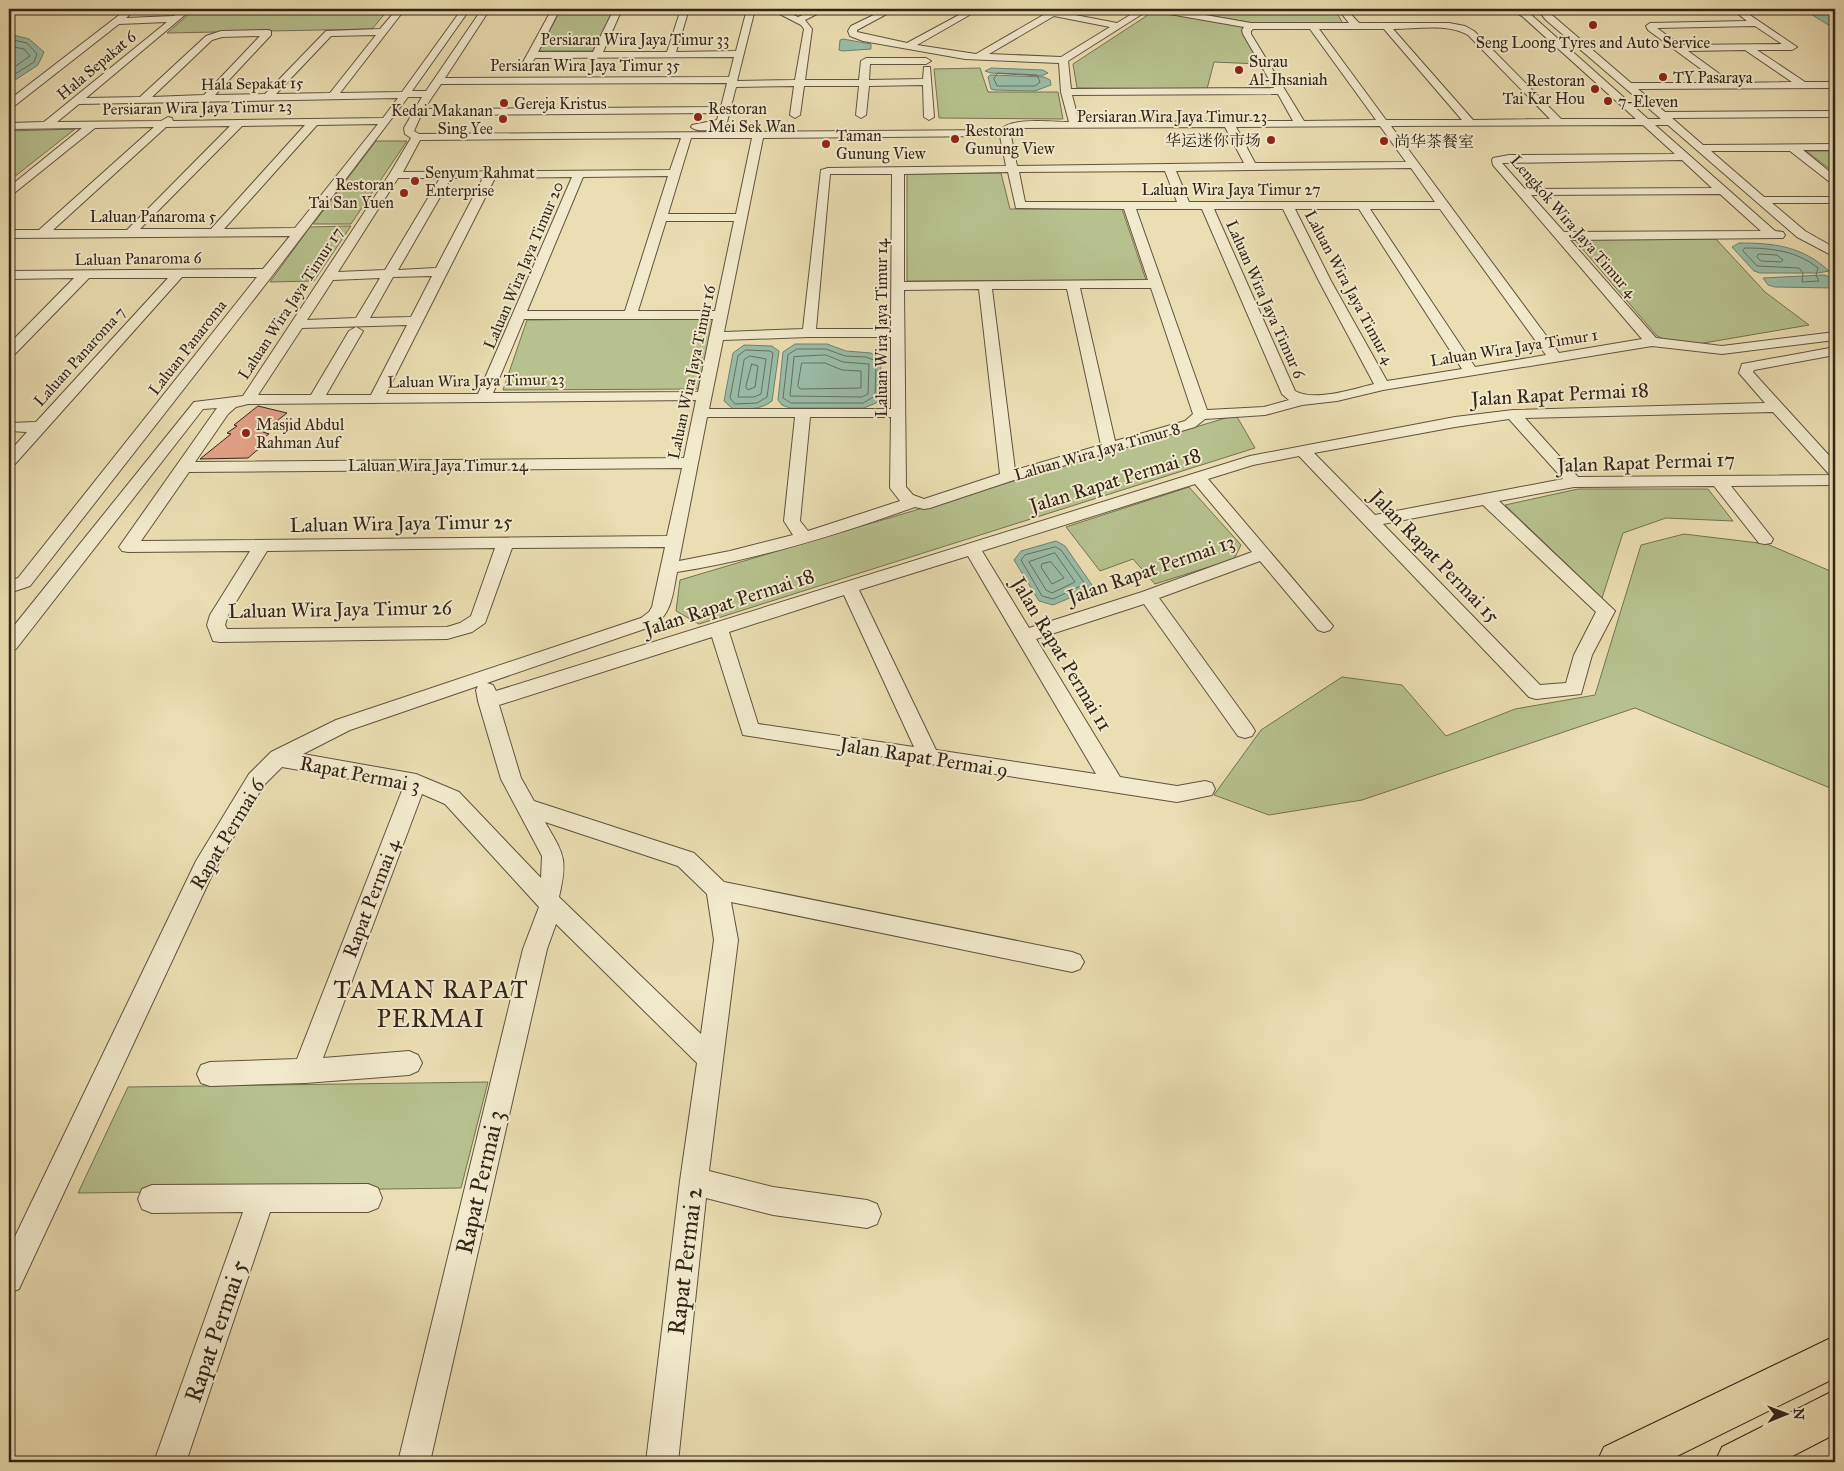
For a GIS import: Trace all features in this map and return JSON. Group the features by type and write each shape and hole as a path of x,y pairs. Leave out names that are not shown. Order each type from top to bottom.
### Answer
{"highway":[{"path":"1620,1462 1835,1356"},
{"path":"1737,1462 1835,1411"}],"street":[{"path":"9,105 132,9"},
{"name":"Hala Sepakat 6","path":"46,126 188,9"},
{"path":"332,96 401,9"},
{"name":"Laluan Panaroma","path":"9,587 24,582 34,570 386,121 466,9"},
{"name":"Laluan Wira Jaya Timur 17","path":"128,547 186,467 223,411 231,403 248,400 395,175 413,133 417,112 486,9"},
{"path":"518,80 556,9"},
{"path":"597,54 618,9"},
{"path":"671,54 685,9"},
{"path":"413,133 701,126 722,122 751,9"},
{"path":"774,9 798,20 807,26 808,29 795,115"},
{"path":"798,20 823,9"},
{"path":"892,9 852,31 856,36 976,58 1063,60 1146,9"},
{"path":"908,46 976,9"},
{"path":"1032,9 1118,26"},
{"path":"1158,9 1251,26 1449,26 1467,31 1558,122"},
{"path":"1342,9 1357,27"},
{"path":"1513,9 1525,14 1772,235"},
{"path":"1537,9 1801,234 1835,253"},
{"path":"1678,48 1792,46 1736,9"},
{"path":"976,58 1053,13"},
{"path":"117,21 174,20"},
{"path":"1729,85 1650,26 1758,23"},
{"path":"1251,26 1248,28 1247,34 1300,123"},
{"path":"1313,27 1555,358"},
{"path":"1387,27 1470,122"},
{"path":"267,98 329,32 382,32"},
{"path":"142,100 209,38 221,34 268,33 206,99"},
{"path":"1584,48 1604,48"},
{"path":"1748,48 1803,85"},
{"path":"861,115 866,61 926,61 936,52"},
{"name":"Persiaran Wira Jaya Timur 33","path":"532,55 738,54"},
{"path":"1063,60 1066,92 1075,125"},
{"path":"926,61 929,116"},
{"path":"1634,74 1648,86"},
{"path":"691,101 697,80"},
{"name":"Persiaran Wira Jaya Timur 35","path":"438,81 697,80 800,83 927,82"},
{"path":"1628,86 1835,85"},
{"path":"1066,92 1280,90"},
{"name":"Hala Sepakat 15","path":"77,101 428,94"},
{"path":"43,233 192,99"},
{"path":"417,112 691,101 726,110"},
{"name":"Persiaran Wira Jaya Timur 23","path":"413,133 758,135 1385,126 1470,122 1645,121 1666,118 1835,114"},
{"name":"Persiaran Wira Jaya Timur 23","path":"9,126 386,121"},
{"path":"130,233 239,122"},
{"path":"215,232 314,122"},
{"name":"Persiaran Wira Jaya Timur 23","path":"1009,130 1075,125 1231,128 1300,123 1385,126"},
{"path":"9,192 92,125"},
{"path":"1231,128 1251,167"},
{"path":"1009,130 1013,168"},
{"path":"630,315 687,135"},
{"name":"Laluan Wira Jaya Timur 16","path":"656,616 660,607 674,541 758,135"},
{"path":"1792,147 1835,181"},
{"path":"1700,148 1835,147"},
{"name":"Lengkok Wira Jaya Timur 4","path":"1652,342 1497,163 1497,160 1509,158 1685,157"},
{"path":"809,333 825,172 832,170 1414,165"},
{"name":"Laluan Wira Jaya Timur 27","path":"1013,168 1020,206 1443,205"},
{"path":"1169,168 1184,206"},
{"name":"Laluan Wira Jaya Timur 14","path":"898,170 898,488 912,502"},
{"path":"395,175 674,173"},
{"path":"316,399 446,174"},
{"path":"376,399 491,174"},
{"name":"Laluan Wira Jaya Timur 20","path":"484,397 579,174"},
{"path":"1523,192 1723,191"},
{"path":"1761,200 1835,200"},
{"name":"Laluan Wira Jaya Timur 4","path":"1287,205 1324,281 1383,386"},
{"path":"1362,205 1471,372"},
{"name":"Laluan Wira Jaya Timur 8","path":"668,568 751,553 861,520 912,502 924,504 1008,477 1190,424 1201,416 1129,206"},
{"name":"Laluan Wira Jaya Timur 6","path":"1206,206 1289,394 1301,401"},
{"path":"660,218 741,217"},
{"name":"Laluan Panaroma 5","path":"9,234 298,232"},
{"path":"1561,236 1801,234"},
{"name":"Laluan Panaroma 6","path":"9,275 177,275 268,272"},
{"path":"329,276 440,272"},
{"path":"9,352 85,275"},
{"name":"Laluan Panaroma 7","path":"9,461 177,275"},
{"path":"899,286 1155,284"},
{"path":"985,286 1008,477"},
{"path":"1072,286 1109,449"},
{"path":"519,315 721,315"},
{"path":"297,324 359,326 415,321"},
{"path":"716,336 897,333"},
{"name":"Laluan Wira Jaya Timur 1","path":"1201,416 1265,411 1301,401 1337,397 1383,386 1652,342 1722,350 1835,336"},
{"path":"1832,354 1747,367 1746,373 1835,471"},
{"name":"Laluan Wira Jaya Timur 23","path":"248,400 704,396"},
{"path":"9,644 199,405 231,403"},
{"name":"Jalan Rapat Permai 18","path":"488,701 1250,461 1455,422 1513,414 1776,407"},
{"path":"700,413 898,413"},
{"path":"803,537 792,521 804,413"},
{"path":"1513,414 1574,482"},
{"path":"9,427 38,427"},
{"name":"Jalan Rapat Permai 15","path":"1302,450 1536,692 1574,689 1583,655 1606,611 1487,499"},
{"name":"Laluan Wira Jaya Timur 24","path":"186,467 690,463"},
{"path":"1198,477 1324,626"},
{"path":"1718,480 1765,538"},
{"name":"Jalan Rapat Permai 17","path":"1372,522 1574,482 1835,480"},
{"name":"Laluan Wira Jaya Timur 25","path":"128,547 674,541"},
{"name":"Laluan Wira Jaya Timur 26","path":"261,546 219,615 216,625 220,636 447,633 466,628 479,619 505,543"},
{"name":"Jalan Rapat Permai 11","path":"972,548 1113,784"},
{"name":"Jalan Rapat Permai 13","path":"1024,636 1148,596 1263,554"},
{"path":"849,587 929,757"},
{"path":"1148,596 1245,731"},
{"name":"Rapat Permai 6","path":"9,1279 204,868 256,780 278,758 343,725 647,622 656,616"},
{"name":"Jalan Rapat Permai 9","path":"719,628 750,730 1177,794 1205,789"},
{"path":"485,677 488,701"},
{"name":"Rapat Permai 3","path":"414,1462 535,949 550,902 553,876 554,856 511,779 488,701"},
{"name":"Rapat Permai 3","path":"278,758 416,782 452,798 550,902 710,1060"},
{"name":"Rapat Permai 4","path":"305,1070 416,782"},
{"path":"526,807 686,859 718,890 1072,962"},
{"name":"Rapat Permai 2","path":"662,1462 694,1181 726,940 718,890"},
{"path":"210,1074 409,1063"},
{"path":"694,1181 773,1201 867,1214"},
{"path":"152,1199 261,1200 368,1198"},
{"name":"Rapat Permai 5","path":"170,1462 261,1200"}],"shaded area":[{"path":"195,9 389,9 372,29 167,33"},
{"path":"561,9 615,9 593,51 539,51"},
{"path":"1211,9 1335,9 1343,24 1253,23 1207,15"},
{"path":"1154,11 1242,26 1259,64 1214,62 1207,89 1077,88 1073,64"},
{"path":"980,68 988,92 1058,92 1063,119 939,118 934,69"},
{"path":"75,129 9,181 9,131"},
{"path":"376,141 407,141 351,224 313,224"},
{"path":"1806,151 1835,151 1835,173"},
{"path":"1001,173 1010,209 1122,209 1146,280 907,281 907,174"},
{"path":"351,226 314,281 270,282 310,227"},
{"path":"1574,239 1716,239 1765,292 1809,325 1692,345 1675,344 1657,336"},
{"path":"715,318 698,389 503,390 527,320"},
{"path":"1236,415 1255,448 699,624 676,611 680,580"},
{"path":"1189,487 1241,545 1234,559 1155,584 1133,559 1100,571 1066,527"},
{"path":"1578,489 1708,489 1733,521 1666,518 1623,533 1602,598 1505,505"},
{"path":"1684,534 1767,544 1835,573 1835,790 1635,708 1362,800 1269,815 1214,795 1261,730 1342,677 1402,685 1446,736 1515,709 1595,695 1641,545"},
{"path":"488,1082 461,1188 78,1193 128,1087"}],"water":[{"path":"1813,11 1835,11 1835,29 1809,13"},
{"path":"9,34 29,39 44,52 38,65 9,84"},
{"path":"840,40 871,44 871,49 839,50"},
{"path":"991,68 1043,70 1048,73 1041,76 985,71"},
{"path":"990,75 1044,77 1050,80 1051,85 1035,91 994,90 991,89 988,77"},
{"path":"1739,243 1776,245 1798,251 1829,271 1818,273 1760,273 1754,271 1732,247"},
{"path":"1823,275 1835,278 1835,288 1775,287 1768,285 1763,278"},
{"path":"795,344 827,344 846,351 871,353 881,360 880,398 876,403 864,408 790,408 782,405 778,400 783,352"},
{"path":"744,345 772,346 779,351 772,401 759,407 733,409 724,401 733,353"},
{"path":"1056,541 1065,546 1092,585 1084,592 1053,605 1039,601 1014,560 1021,551"}],"building":[{"name":"Masjid Abdul Rahman Auf","path":"258,406 287,413 263,432 269,434 261,440 268,441 248,458 200,459 231,434 227,433"}],"place":[{"name":"Seng Loong Tyres and Auto Service","path":"1593,25"},
{"name":"Surau Al-Ihsaniah","path":"1239,70"},
{"name":"TY Pasaraya","path":"1663,77"},
{"name":"Restoran Tai Kar Hou","path":"1595,89"},
{"name":"7-Eleven","path":"1608,101"},
{"name":"Gereja Kristus","path":"504,103"},
{"name":"Restoran Mei Sek Wan","path":"698,117"},
{"name":"Kedai Makanan Sing Yee","path":"503,119"},
{"name":"Restoran Gunung View","path":"955,139"},
{"name":"华运迷你市场","path":"1271,140"},
{"name":"尚华茶餐室","path":"1384,141"},
{"name":"Taman Gunung View","path":"826,144"},
{"name":"Senyum Rahmat Enterprise","path":"415,181"},
{"name":"Restoran Tai San Yuen","path":"404,193"},
{"name":"Masjid Abdul Rahman Auf","path":"246,433"}],"district":[{"name":"TAMAN RAPAT PERMAI","path":"431,1004"}]}
